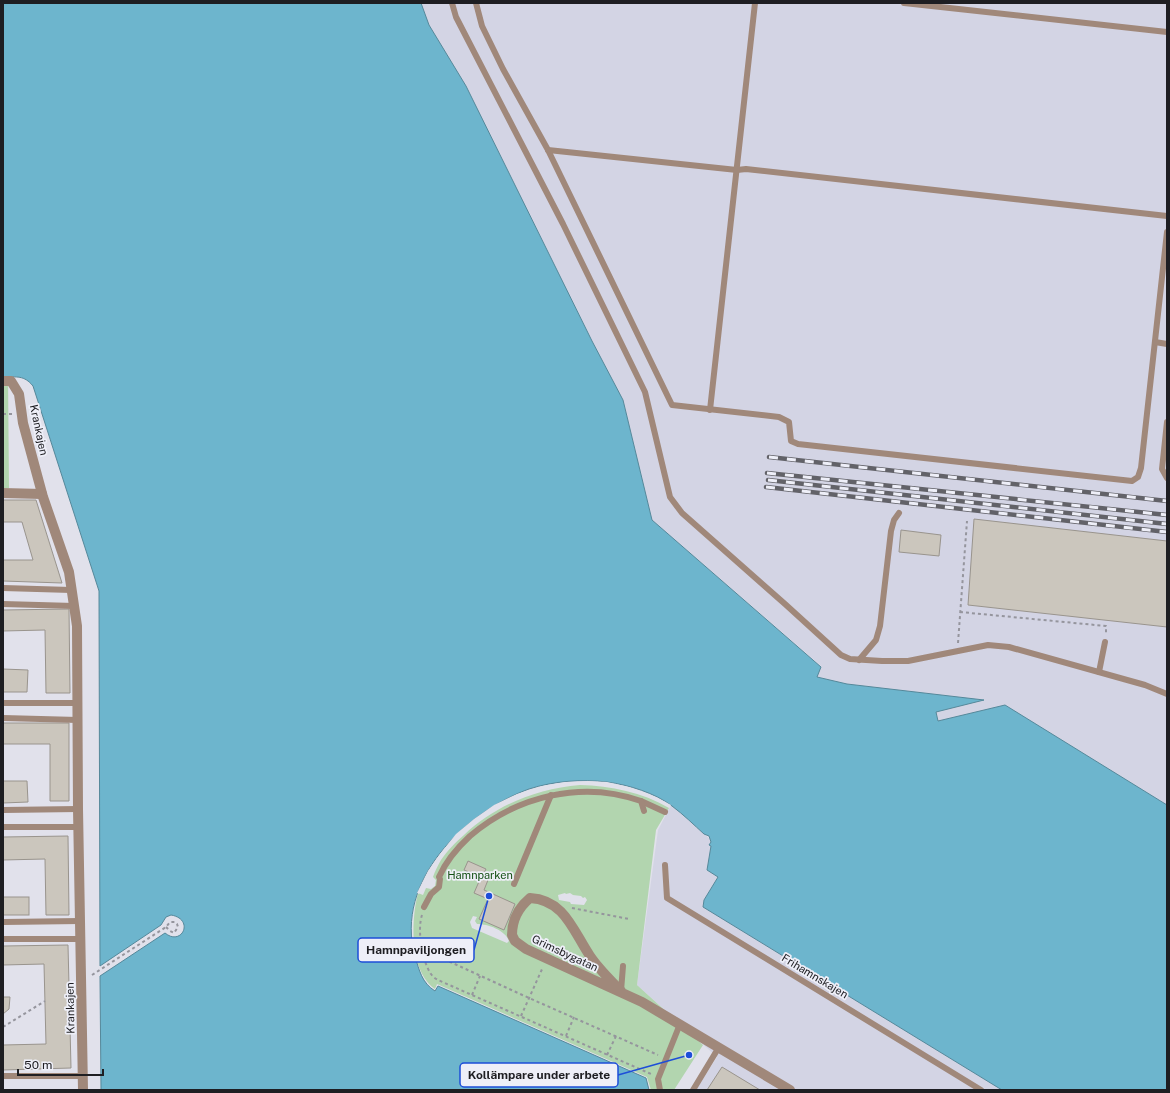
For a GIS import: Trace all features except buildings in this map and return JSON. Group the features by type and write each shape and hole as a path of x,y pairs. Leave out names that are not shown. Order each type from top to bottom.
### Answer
{"street":[{"name":"Krankajen","path":"3,381 11,381 19,394 23,423 42,494 68,572 77,626 78,809 83,1090"},
{"path":"3,493 42,494"},
{"name":"Grimsbygatan","path":"621,991 591,957 565,915 557,907 544,900 530,898 524,902 515,918 512,935 515,941 526,949 604,985 621,991 680,1024 790,1090"}],"lane":[{"path":"452,3 456,17 564,224 645,392 670,497 682,513 841,655 850,659 908,661 988,646 1009,647 1145,685 1167,694"},
{"path":"476,3 482,26 503,69 548,150 672,405 779,417 789,422 791,441 798,444 1132,481 1138,477 1141,468 1167,232"},
{"path":"710,410 755,3"},
{"path":"904,3 1167,32"},
{"path":"548,150 737,170 746,168 1167,216"},
{"path":"1155,342 1167,344"},
{"path":"1167,422 1162,469 1167,478"},
{"path":"859,660 876,640 880,626 891,531 894,520 899,513"},
{"path":"3,588 71,590"},
{"path":"3,604 74,606"},
{"path":"1100,672 1105,642"},
{"path":"3,703 78,703"},
{"path":"3,718 78,720"},
{"path":"424,906 431,894 439,887 439,877 446,863 466,840 483,825 503,813 526,803 551,795 577,791 595,791 612,793 641,801 665,812"},
{"path":"514,884 551,795"},
{"path":"641,801 644,810"},
{"path":"3,810 78,809"},
{"path":"3,828 79,827"},
{"name":"Frihamnskajen","path":"665,865 667,898 981,1090"},
{"path":"3,922 80,921"},
{"path":"3,939 81,939"},
{"path":"621,991 623,966"},
{"path":"660,1090 658,1079 680,1024"},
{"path":"694,1090 719,1047"},
{"path":"3,1076 83,1076"}],"path":[{"path":"3,410 3,485"},
{"path":"3,414 8,414"},
{"path":"957,652 967,521"},
{"path":"960,612 1106,626 1105,642"},
{"path":"424,906 420,919 420,934 422,949 431,975 438,980 648,1072 658,1079"},
{"path":"570,907 630,919"},
{"path":"81,978 94,974 166,927 170,922 175,922 178,927 174,932 170,931 166,927"},
{"path":"422,949 666,1058"},
{"path":"521,1016 547,959"},
{"path":"472,995 480,976"},
{"path":"3,1027 45,1001"},
{"path":"566,1036 574,1017"},
{"path":"607,1055 616,1036"}],"shaded area":[{"path":"421,3 1167,3 1167,805 1005,705 938,721 936,712 982,700 847,684 817,677 821,666 652,520 623,400 592,341 466,86 429,25"},
{"path":"671,805 710,839 711,846 707,870 718,876 704,900 703,907 1002,1090 696,1090 717,1057 637,985 658,830"}],"green space":[{"path":"3,377 8,377 9,488 3,488"},
{"name":"Hamnparken","path":"580,785 615,788 659,802 669,808 656,830 637,985 703,1045 674,1090 651,1090 647,1077 437,984 435,989 427,981 420,970 416,958 413,930 418,893 423,895 426,888 431,889 435,886 436,880 433,877 446,853 476,824 503,807 532,795 564,787","holes":["565,893 581,896 583,898 585,897 587,900 584,905 571,904 570,902 559,900 558,895","473,916 477,917 475,921 477,924 496,928 504,934 509,941 507,943 472,928 470,922"]}],"water":[{"path":"3,3 421,3 429,25 466,86 592,341 623,400 652,520 821,667 817,677 847,684 984,700 936,712 938,721 1005,705 1167,805 1167,1090 1002,1090 703,907 704,900 718,877 707,870 711,846 709,845 711,842 709,836 704,834 685,816 665,801 650,793 615,783 568,781 529,789 505,800 481,814 459,832 440,853 425,876 415,902 411,928 415,956 424,980 435,991 438,986 646,1078 649,1090 101,1090 100,976 165,933 176,937 181,935 184,926 183,921 178,917 171,915 166,917 161,925 100,966 99,591 33,386 30,382 23,378 3,377"}],"pier":[{"path":"565,782 607,782 629,787 656,797 671,805 670,807 637,792 606,784 565,784 531,791 495,807 475,821 458,836 441,855 424,880 419,894 417,893 428,871 456,834 494,805 517,794 542,786"}],"railway":[{"path":"769,457 1167,501"},
{"path":"767,473 1167,515"},
{"path":"768,480 1167,524"},
{"path":"766,487 1167,532"}],"place":[{"name":"Hamnpaviljongen","path":"489,896"},
{"name":"Kollämpare under arbete","path":"689,1055"}]}
